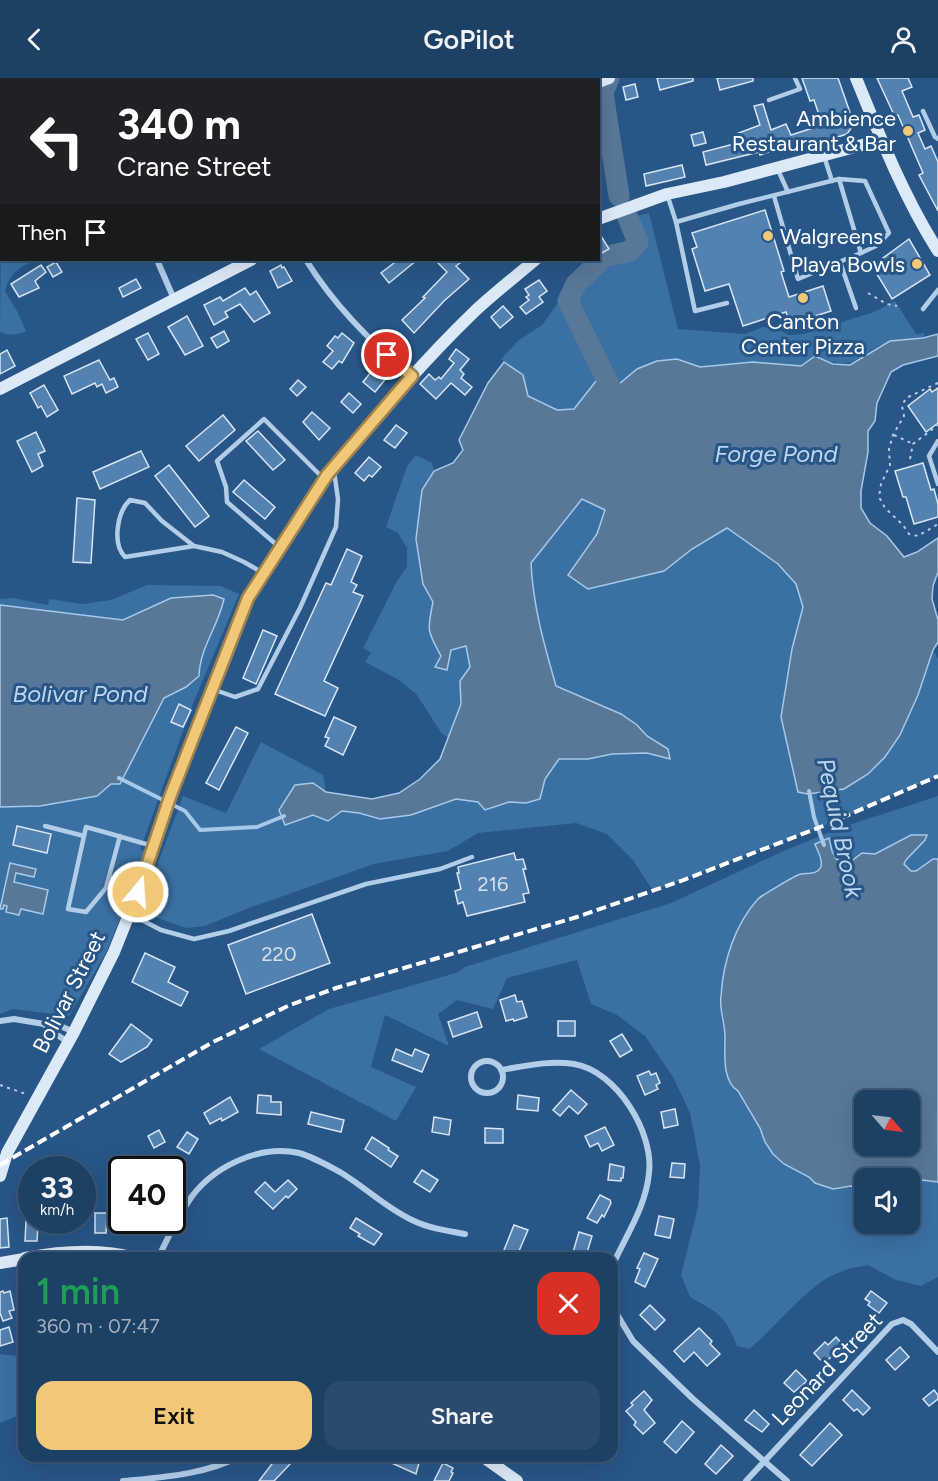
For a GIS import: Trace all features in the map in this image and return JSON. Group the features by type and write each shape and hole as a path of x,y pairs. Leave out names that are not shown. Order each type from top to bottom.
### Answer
{"street":[{"path":"856,78 881,140 920,221 938,251"},
{"path":"600,218 667,194 724,182 881,140"},
{"path":"157,261 174,299"},
{"path":"0,389 249,261"},
{"path":"307,261 321,284 343,311 372,342 412,376"},
{"name":"Bolivar Street","path":"0,1176 7,1154 114,952 130,914 168,802 248,598 333,468 412,376 476,310 534,261"},
{"path":"0,1021 14,1018 44,1024 51,1022 71,1037"},
{"path":"44,1024 48,1029 71,1037"},
{"path":"501,1070 500,1086 491,1092 480,1091 472,1084 473,1069 480,1062 490,1061 501,1070 554,1062 575,1064 590,1068 605,1078 629,1105 645,1136 650,1152 650,1173 638,1212 618,1254"},
{"path":"161,1252 188,1201 208,1180 230,1164 275,1152 298,1153 318,1161 342,1173 384,1204 412,1220 465,1234"},
{"path":"70,1252 94,1252"},
{"path":"0,1263 18,1260"},
{"path":"618,1316 633,1341 692,1398 787,1481"},
{"name":"Leonard Street","path":"746,1481 892,1324 903,1320 911,1324 938,1352"},
{"path":"123,1481 181,1476 220,1467 229,1462"},
{"path":"490,1462 517,1481"}],"lane":[{"path":"769,100 800,89 795,78"},
{"path":"923,111 938,139"},
{"path":"824,156 832,181"},
{"path":"777,167 788,192"},
{"path":"839,179 861,253"},
{"path":"676,222 788,192 839,179 865,181 889,233 876,246 798,279 774,196"},
{"path":"667,194 676,222 695,311 727,303"},
{"path":"840,262 856,308"},
{"path":"923,309 938,290"},
{"path":"280,548 226,502 226,487 217,461 264,419 325,479"},
{"path":"938,441 929,456 936,469 938,484"},
{"path":"212,688 236,697 258,689 300,608 336,527 338,499 333,468"},
{"path":"194,546 162,521 146,503 130,500 125,505 120,519 118,543 125,557 194,546 222,552 263,574"},
{"path":"45,826 84,836"},
{"path":"120,836 106,888 86,912 68,909 86,827 120,836 153,846"},
{"path":"130,914 161,930 194,939 229,931 366,884 440,869 472,857"}],"path":[{"path":"868,294 886,304 897,306"},
{"path":"938,382 906,398 902,406 904,416 893,435 889,449 890,465 881,484 879,497 885,508 909,534 918,536 938,524"},
{"path":"910,459 913,444 938,425"},
{"path":"893,435 913,444"},
{"path":"0,1085 32,1096"}],"shaded area":[{"path":"649,213 678,329 745,334 763,327 775,328 789,335 804,334 874,312 895,301 916,334 925,333 923,338 889,342 849,363 830,361 815,356 802,366 753,362 699,367 677,359 637,369 619,384 596,381 574,409 557,410 528,396 523,375 501,359 519,340 542,325 578,275 596,261 600,261 600,258 612,249 633,240 622,220"},
{"path":"1,261 33,261 16,272 9,280 5,291 26,331 17,334 0,332"},
{"path":"416,455 432,463 434,471 422,490 423,584 433,602 429,624 431,635 441,656 451,650 467,646 470,667 460,681 461,704 449,738 442,734 417,695 399,680 365,662 371,653 363,648 397,581 407,567 407,548 398,533 386,527 407,466"},
{"path":"582,499 606,510 597,534 568,575 615,581 664,571 692,549 727,528 778,564 797,585 803,607 792,649 792,757 798,792 900,735 918,695 933,650 938,659 938,776 823,826 653,891 633,860 607,834 576,823 478,833 448,851 374,864 246,909 205,926 186,928 140,912 183,796 226,813 261,742 323,775 326,792 313,783 285,825 313,815 328,821 342,811 380,819 411,815 456,799 478,802 485,810 509,802 526,803 540,799 545,779 559,759 588,759 612,754 647,753 670,759 668,749 647,736 637,725 556,686 543,640 531,563"},
{"path":"147,585 221,586 239,594 192,706 140,850 147,851 107,951 69,1016 13,1009 0,1014 0,599 13,598 48,605 49,599 83,604 111,600"},
{"path":"938,796 938,859 933,859 916,871 911,871 904,864 905,860 925,840 911,835 875,854 862,853 845,863 836,859 829,838 816,844 822,862 818,871 799,875 759,898 733,940 720,994 721,1019 725,1034 726,1074 760,1128 765,1142 784,1164 833,1189 854,1186 854,1234 920,1234 920,1181 938,1182 938,1277 921,1286 896,1280 868,1265 843,1271 816,1286 749,1349 737,1346 724,1320 708,1307 690,1297 681,1275 698,1207 700,1165 690,1113 673,1077 645,1036 617,1015 591,1004 577,960 507,978 493,1009 457,1000 438,1014 449,1046 385,1015 371,1067 416,1087 396,1121 259,1049 329,1009 456,973 465,967 671,903 788,849 843,827"},
{"path":"0,1354 18,1356 18,1416 0,1423"}],"water":[{"name":"Forge Pond","path":"938,334 938,356 903,365 891,372 877,403 875,421 868,431 868,452 861,491 861,508 870,523 887,536 904,557 917,552 938,538 938,572 933,586 932,599 938,620 938,642 900,735 885,757 868,774 844,789 808,794 798,792 781,717 792,649 803,607 796,584 778,564 727,528 692,549 664,571 588,589 568,575 597,534 605,510 582,499 531,563 543,640 556,686 621,714 637,725 647,736 668,749 670,759 647,753 612,754 588,759 559,759 545,779 540,799 526,803 509,802 485,810 478,802 456,799 411,815 380,819 342,811 328,821 313,815 285,825 279,810 295,785 313,783 326,792 372,799 399,793 420,779 440,759 461,704 460,681 470,667 466,646 451,650 447,670 435,667 441,656 430,630 433,602 423,584 416,539 422,490 434,471 453,463 463,450 459,440 488,383 504,362 523,375 528,396 557,410 574,409 596,381 619,384 637,369 657,361 677,359 700,367 753,362 801,366 815,356 833,364 850,365 890,341"},
{"name":"Bolivar Pond","path":"213,595 224,599 202,656 199,676 186,687 164,698 120,784 111,784 97,796 40,806 0,807 0,605 123,620 171,598"},
{"path":"911,835 927,835 904,864 911,871 916,871 933,859 938,859 938,1182 920,1181 920,1168 854,1168 854,1186 833,1189 815,1183 809,1177 784,1164 773,1154 727,1074 721,1006 722,983 732,944 743,920 760,897 790,879 819,869 821,860 815,844 829,838 836,859 845,862 850,862 862,853 875,854"},
{"path":"10,863 36,869 34,877 16,873 14,882 48,890 43,914 21,909 19,915 6,912 7,906 4,905 3,909 0,909"}],"building":[{"path":"657,78 693,78 693,81 660,90"},
{"path":"717,78 753,78 753,81 720,90"},
{"path":"802,78 838,78 854,124 847,134 805,147 804,144 783,152 781,148 760,155 759,152 706,165 703,152 734,144 732,138 736,134 760,125 754,106 763,104 771,130 786,124 791,135 819,126 818,122 821,121 814,100 810,101"},
{"path":"877,78 908,78 912,87 902,91 913,117 919,115 925,130 918,133 925,149 931,146 938,162 938,211 919,175 923,173 898,115 895,117"},
{"path":"635,84 638,97 626,100 623,87"},
{"path":"703,132 706,143 694,146 691,135"},
{"path":"682,165 685,177 646,186 644,174"},
{"path":"765,210 784,271 781,272 789,297 823,286 831,311 790,324 786,312 743,326 729,284 705,291 692,249 697,247 692,233"},
{"path":"600,234 609,249 600,254"},
{"path":"909,239 930,275 892,299 872,266"},
{"path":"397,261 416,261 389,283 381,273"},
{"path":"436,261 463,261 456,266 469,279 444,301 414,333 402,320 447,272"},
{"path":"56,262 62,272 53,277 47,267"},
{"path":"41,265 46,272 35,281 39,288 19,297 11,284"},
{"path":"281,265 292,281 278,288 270,271"},
{"path":"136,279 141,288 123,297 119,288"},
{"path":"539,280 547,291 539,297 543,302 526,314 520,307 529,300 525,289"},
{"path":"245,288 250,295 256,291 270,313 254,322 240,304 225,312 228,317 214,325 204,305 220,297 223,301"},
{"path":"503,306 513,317 500,328 491,317"},
{"path":"187,316 203,346 185,355 168,327"},
{"path":"224,331 229,341 217,348 211,338"},
{"path":"148,333 159,354 148,360 136,339"},
{"path":"342,333 354,343 342,363 339,361 332,369 323,362 333,351 327,346 335,336 338,338"},
{"path":"456,349 469,359 460,370 464,374 461,378 472,387 465,395 451,383 436,399 420,384 429,374 435,380 439,377 441,379 454,363 449,359"},
{"path":"7,350 15,366 0,374 0,354"},
{"path":"99,360 110,380 114,378 118,387 106,393 102,384 97,387 95,383 72,394 64,376"},
{"path":"376,366 388,376 375,392 363,382"},
{"path":"298,380 306,387 297,396 290,389"},
{"path":"44,385 58,410 47,417 41,406 38,408 30,393"},
{"path":"938,388 938,423 926,432 908,406 930,389 932,392"},
{"path":"349,393 361,404 353,413 341,402"},
{"path":"312,412 330,428 319,440 303,422"},
{"path":"223,415 235,430 199,461 186,446"},
{"path":"396,425 407,433 395,448 384,440"},
{"path":"258,431 285,460 273,470 246,441"},
{"path":"36,432 45,451 38,454 43,466 32,472 17,441"},
{"path":"141,451 149,467 100,489 93,472"},
{"path":"369,457 381,467 372,477 369,475 364,481 355,473"},
{"path":"923,463 931,490 934,489 938,504 938,517 914,524 895,471"},
{"path":"169,465 209,516 195,527 155,476"},
{"path":"244,480 275,507 265,519 233,492"},
{"path":"77,498 95,500 91,563 73,562"},
{"path":"347,549 362,556 351,582 357,585 353,592 363,596 324,681 338,688 325,716 275,694 326,583 331,585"},
{"path":"263,630 277,636 256,684 243,678"},
{"path":"179,704 191,710 183,727 171,722"},
{"path":"334,717 356,727 343,755 325,746 329,738 325,737"},
{"path":"236,727 248,733 219,790 206,783"},
{"path":"17,826 51,834 47,853 13,845"},
{"path":"514,853 516,860 523,859 526,869 523,869 529,893 523,894 525,902 467,916 463,902 458,904 455,891 461,889 457,873 459,873 458,867"},
{"path":"312,914 330,963 246,994 228,945"},
{"path":"145,953 175,967 168,982 188,992 181,1006 132,982"},
{"path":"515,995 517,1002 522,1001 527,1017 506,1021 500,1000"},
{"path":"477,1012 482,1027 453,1037 448,1022"},
{"path":"558,1021 575,1021 575,1036 558,1036"},
{"path":"131,1024 152,1040 147,1047 121,1062 109,1054"},
{"path":"622,1034 632,1050 620,1057 610,1041"},
{"path":"396,1049 412,1056 415,1049 429,1055 422,1072 392,1060"},
{"path":"649,1071 651,1075 656,1073 660,1083 656,1085 658,1089 645,1095 637,1076"},
{"path":"571,1090 587,1104 578,1114 569,1106 560,1116 553,1110"},
{"path":"258,1095 271,1096 271,1102 281,1102 281,1115 257,1113"},
{"path":"518,1095 539,1098 538,1111 517,1109"},
{"path":"230,1097 238,1112 222,1121 221,1118 210,1124 204,1113"},
{"path":"675,1109 678,1125 664,1128 661,1112"},
{"path":"311,1112 344,1120 341,1132 308,1124"},
{"path":"434,1117 451,1120 449,1135 432,1132"},
{"path":"605,1127 614,1145 602,1151 598,1143 590,1147 585,1136"},
{"path":"485,1128 503,1129 503,1143 485,1143"},
{"path":"159,1130 165,1142 154,1148 148,1136"},
{"path":"187,1132 198,1139 189,1154 177,1147"},
{"path":"372,1137 398,1156 391,1167 365,1149"},
{"path":"672,1163 685,1164 684,1178 670,1177"},
{"path":"610,1164 624,1167 621,1181 608,1180"},
{"path":"422,1170 438,1180 430,1192 414,1182"},
{"path":"288,1180 297,1189 273,1209 255,1192 265,1182 275,1192"},
{"path":"600,1195 610,1200 611,1203 604,1217 602,1215 597,1223 587,1218"},
{"path":"96,1213 107,1213 106,1233 96,1233"},
{"path":"659,1216 674,1219 670,1238 655,1235"},
{"path":"7,1218 9,1247 0,1248 0,1219"},
{"path":"356,1218 382,1234 374,1245 358,1236 360,1234 350,1228"},
{"path":"514,1225 528,1230 519,1252 503,1252"},
{"path":"579,1232 592,1236 587,1252 573,1252"},
{"path":"25,1234 37,1234 37,1241 25,1241"},
{"path":"644,1253 658,1259 645,1287 635,1282 640,1269 637,1268"},
{"path":"10,1291 14,1310 9,1311 12,1318 3,1321 0,1313 0,1292 4,1293"},
{"path":"871,1291 887,1303 879,1313 868,1305 870,1302 865,1299"},
{"path":"650,1305 665,1320 655,1330 640,1315"},
{"path":"9,1327 13,1342 0,1346 0,1330"},
{"path":"699,1328 712,1341 710,1344 720,1354 707,1366 694,1352 684,1362 674,1351"},
{"path":"836,1337 843,1345 824,1364 814,1353 825,1342 828,1345"},
{"path":"900,1347 909,1357 895,1370 886,1360"},
{"path":"796,1370 807,1381 794,1392 784,1383"},
{"path":"852,1390 870,1408 863,1415 857,1409 854,1411 843,1400"},
{"path":"934,1390 938,1399 929,1406 923,1399"},
{"path":"644,1391 652,1400 644,1410 655,1423 643,1434 634,1425 636,1422 626,1411"},
{"path":"754,1410 769,1424 762,1432 745,1420"},
{"path":"682,1421 694,1432 676,1453 664,1442"},
{"path":"830,1423 842,1435 812,1466 800,1455"},
{"path":"721,1445 733,1456 716,1474 705,1464"},
{"path":"273,1462 291,1463 274,1481 259,1481"},
{"path":"389,1462 419,1462 416,1474"},
{"path":"443,1463 453,1468 449,1481 434,1481"}],"waterway":[{"path":"609,78 603,93 619,196"},
{"path":"600,261 604,257 630,251 638,242 628,218"},
{"path":"600,261 576,284 568,301 620,407"},
{"path":"119,778 185,811 200,830 257,827 284,816"},
{"name":"Pequid Brook","path":"809,791 814,817 824,845"}],"railway":[{"path":"0,1165 213,1042 290,1005 336,988 577,917 681,881 823,826 938,776"}],"place":[{"name":"Ambience Restaurant & Bar","path":"908,131"},
{"name":"Walgreens","path":"768,236"},
{"name":"Playa Bowls","path":"917,264"},
{"name":"Canton Center Pizza","path":"803,298"}],"route":[{"path":"138,892 170,797 248,598 327,475 412,376 387,355"}]}
